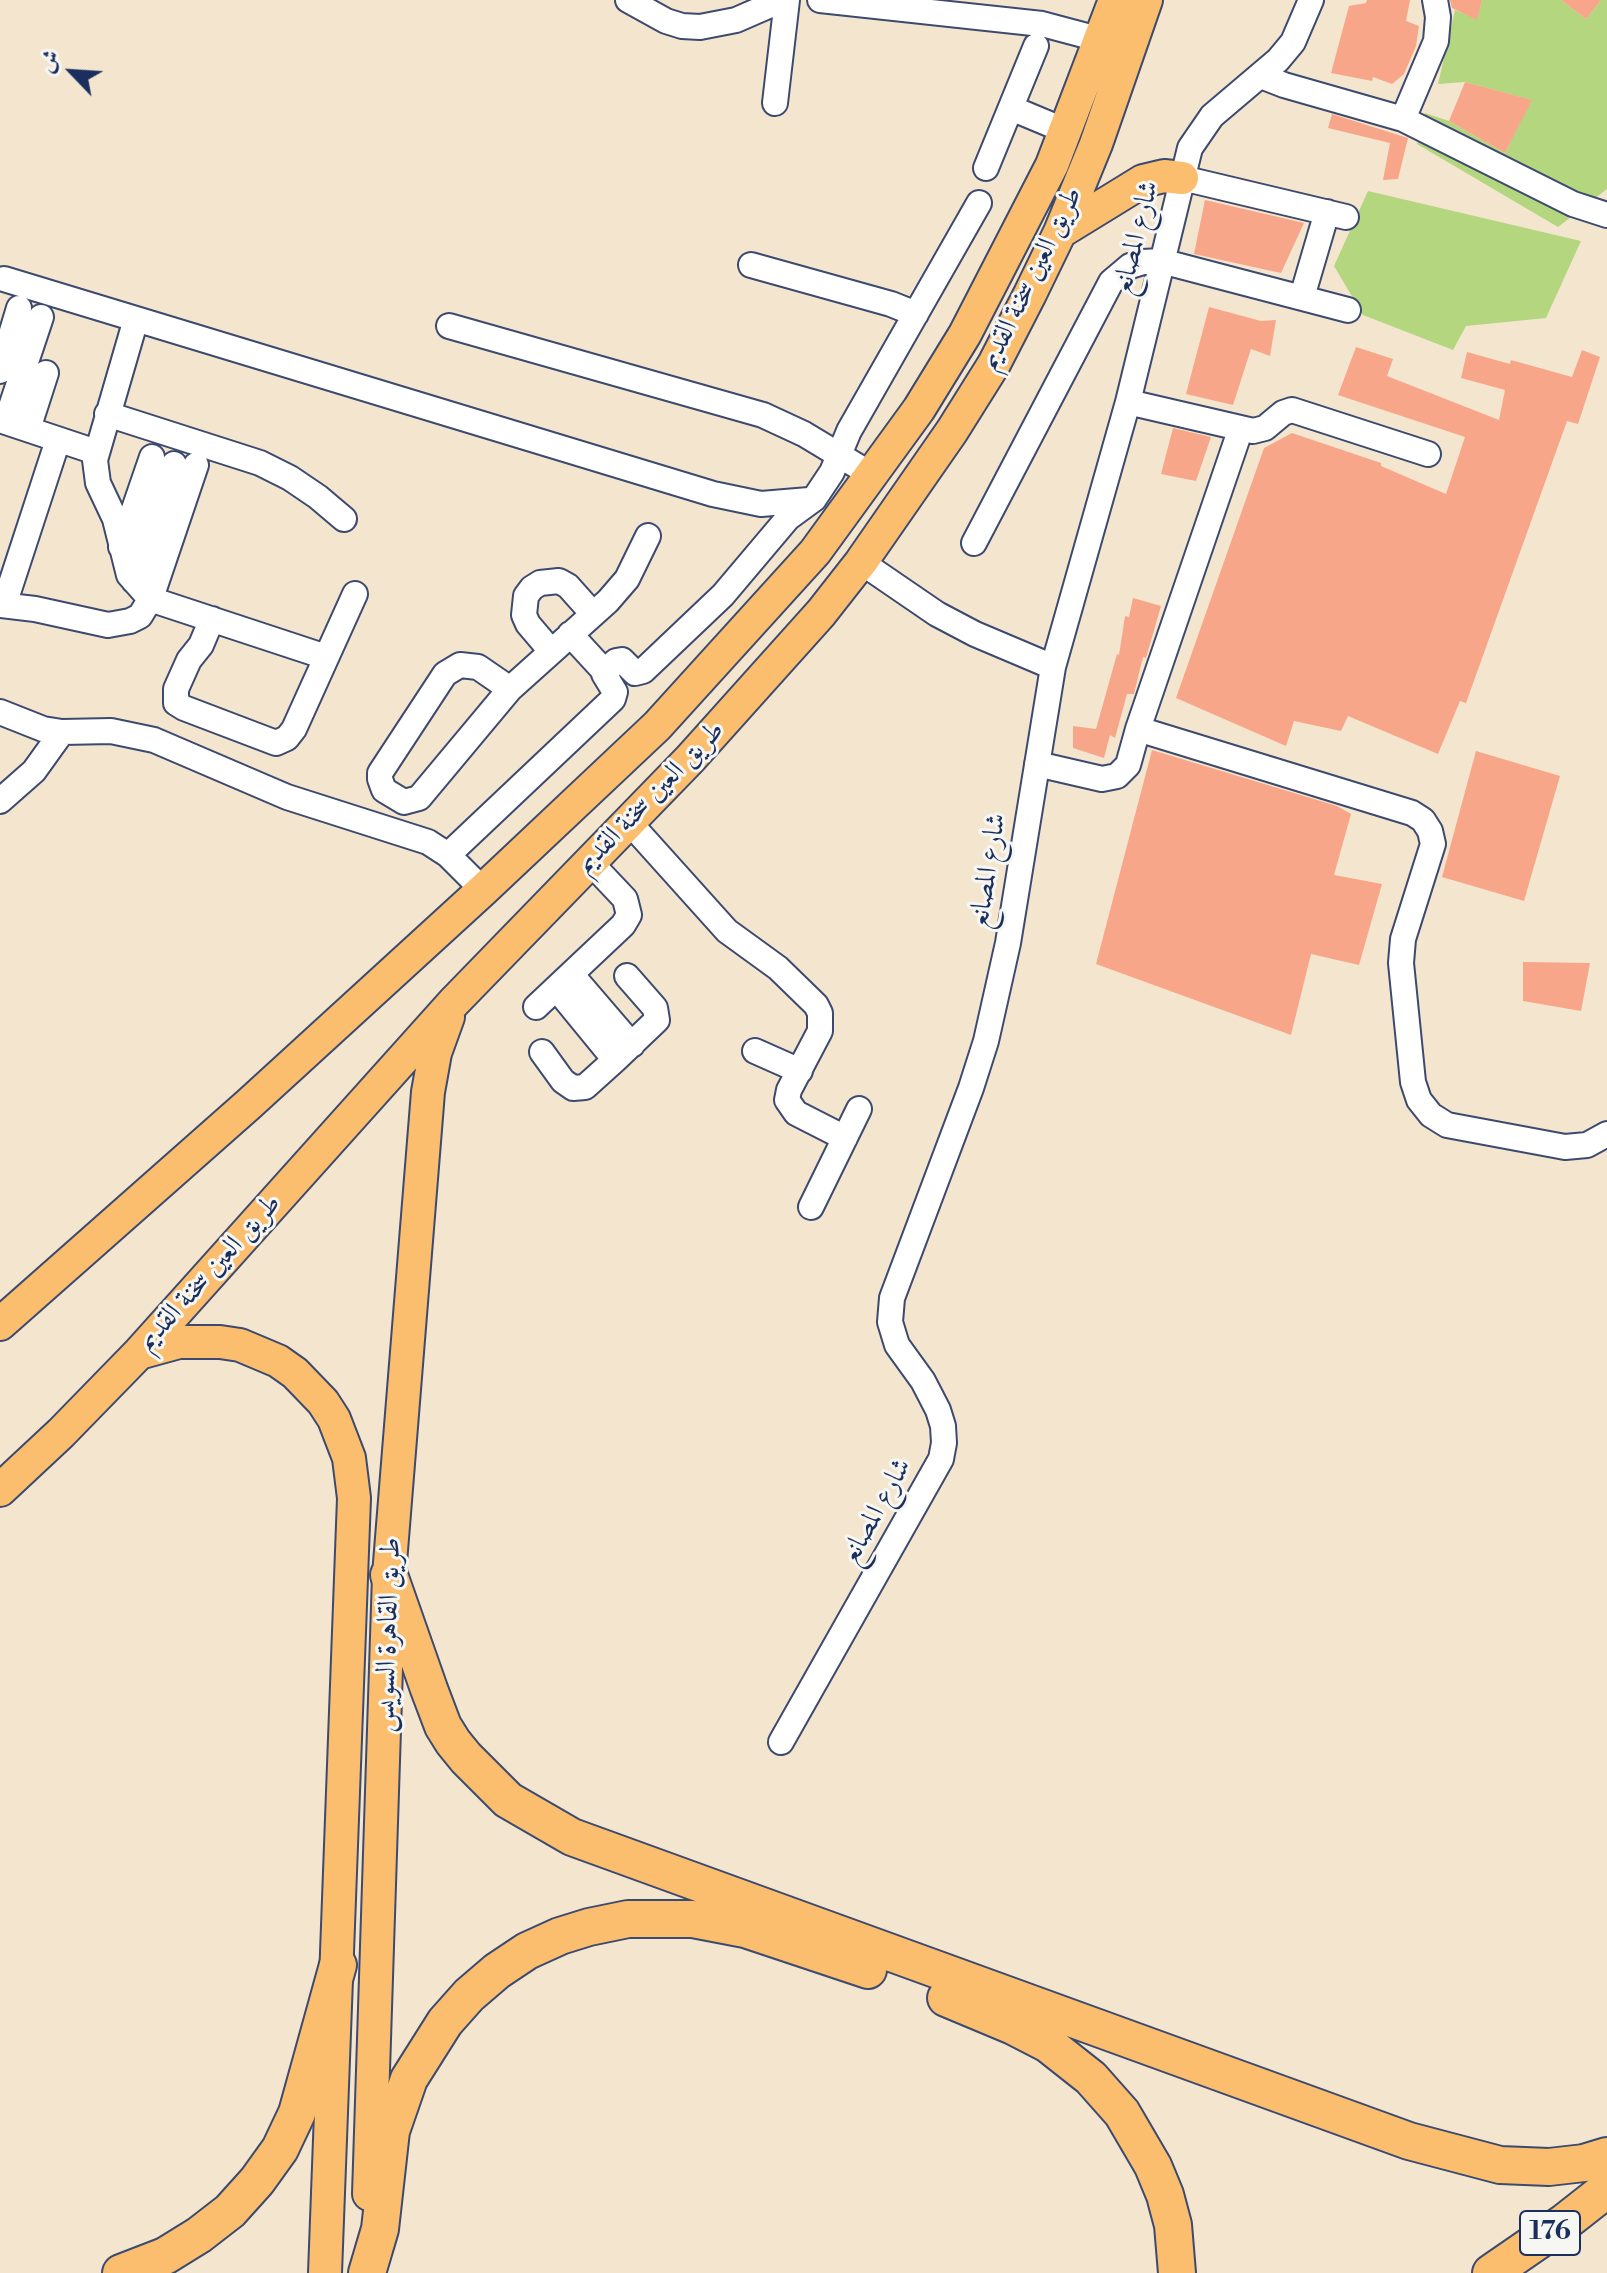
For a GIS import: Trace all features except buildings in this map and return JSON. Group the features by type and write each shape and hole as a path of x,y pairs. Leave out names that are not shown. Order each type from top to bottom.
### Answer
{"highway":[{"path":"389,1575 433,1702 453,1742 508,1800 572,1837 1409,2141 1500,2165 1549,2167 1584,2163 1607,2156"},
{"path":"367,2273 380,2229 388,2150 397,2108 425,2050 445,2022 469,1995 527,1951 560,1936 628,1919 660,1918 693,1919 745,1929 970,2006 1048,2044 1091,2078 1122,2113 1139,2139 1165,2195 1173,2225 1177,2273"},
{"path":"121,2273 165,2256 230,2211 280,2149 297,2113 338,1965"},
{"name":"176","path":"1491,2273 1607,2189"}],"main road":[{"name":"طريق العين سخنة القديم","path":"0,1324 249,1104 657,726 815,552 919,409 965,334 1038,195 1102,40 1115,0"},
{"name":"طريق العين سخنة القديم","path":"0,1490 139,1353 454,1002 690,759 781,658 861,562 952,431 994,364 1060,232 1096,144 1146,0"},
{"path":"1060,232 1143,181 1164,176 1182,178"},
{"name":"طريق القاهرة السويس","path":"367,2273 389,1575 428,1092 435,1053 454,1002"},
{"name":"طريق القاهرة السويس","path":"139,1353 199,1340 240,1345 269,1357 295,1373 323,1402 343,1438 349,1458 354,1498 325,2273"}],"street":[{"path":"628,0 666,21 700,27 736,20 784,0 775,103"},
{"path":"820,0 1029,22 1057,26 1102,40"},
{"name":"شارع المصانع","path":"781,1742 941,1459 944,1434 938,1410 923,1381 897,1345 890,1310 896,1286 986,1041 1008,943 1053,667 1128,402 1190,148 1203,126 1261,76 1293,42 1311,0"},
{"path":"1403,119 1436,41 1438,17 1435,0"},
{"path":"986,168 1036,46"},
{"path":"1261,76 1403,119 1573,204 1607,215"},
{"path":"1011,108 1066,131"},
{"path":"1182,178 1337,215 1302,297"},
{"path":"448,855 614,698 614,689 604,677 611,666 622,660 635,673 643,671 723,595 788,518 814,499 824,486 849,431 979,203"},
{"path":"974,543 1111,282 1130,266 1161,261 1348,310"},
{"path":"751,265 891,304 916,314"},
{"path":"4,279 738,501 773,504 814,499 851,505"},
{"path":"0,371 30,312 11,424"},
{"path":"136,319 96,452 95,472 115,519 121,547 143,589 212,619 326,657"},
{"path":"449,326 763,415 804,434 872,475"},
{"path":"11,424 46,373"},
{"path":"1128,402 1259,430 1292,410 1428,454"},
{"path":"107,414 260,463 300,484 344,519"},
{"path":"11,424 96,452"},
{"path":"1037,764 1109,779 1123,772 1128,765 1241,428"},
{"path":"58,440 2,605 108,625 140,616 143,589 174,462 121,547"},
{"path":"510,689 478,667 460,665 445,674 380,773 384,790 404,802 419,798 510,689 627,579 648,536"},
{"path":"861,562 937,614 1053,667"},
{"path":"551,651 528,624 524,615 526,596 540,583 559,581 568,586 582,624 611,666"},
{"path":"212,619 201,645 187,663 176,689 176,703 270,742 282,741 292,734 355,594"},
{"path":"0,712 25,724 62,732 111,731 154,740 287,797 428,842 448,855 483,890"},
{"path":"1138,729 1412,813 1423,820 1433,844 1403,939 1401,963 1413,1082 1419,1100 1431,1115 1447,1125 1565,1147 1587,1145 1607,1134"},
{"path":"0,801 34,771 62,732"},
{"path":"629,822 727,931 778,968 816,1005 820,1013 820,1031 788,1095 792,1110 845,1138"},
{"path":"536,1007 623,925 629,915 630,909 625,899 590,862"},
{"path":"542,1052 563,1081 573,1088 585,1087 655,1024 658,1016 655,1008 627,976"},
{"path":"563,981 624,1052"},
{"path":"755,1051 800,1071"},
{"path":"811,1207 859,1109"}],"green space":[{"path":"1482,0 1561,0 1586,19 1601,0 1607,0 1607,189 1558,227 1417,144 1425,113 1449,121 1505,153 1531,100 1465,82 1438,84 1455,10 1477,19"},
{"path":"1368,191 1581,241 1546,318 1466,326 1453,350 1363,315 1334,266"}]}
